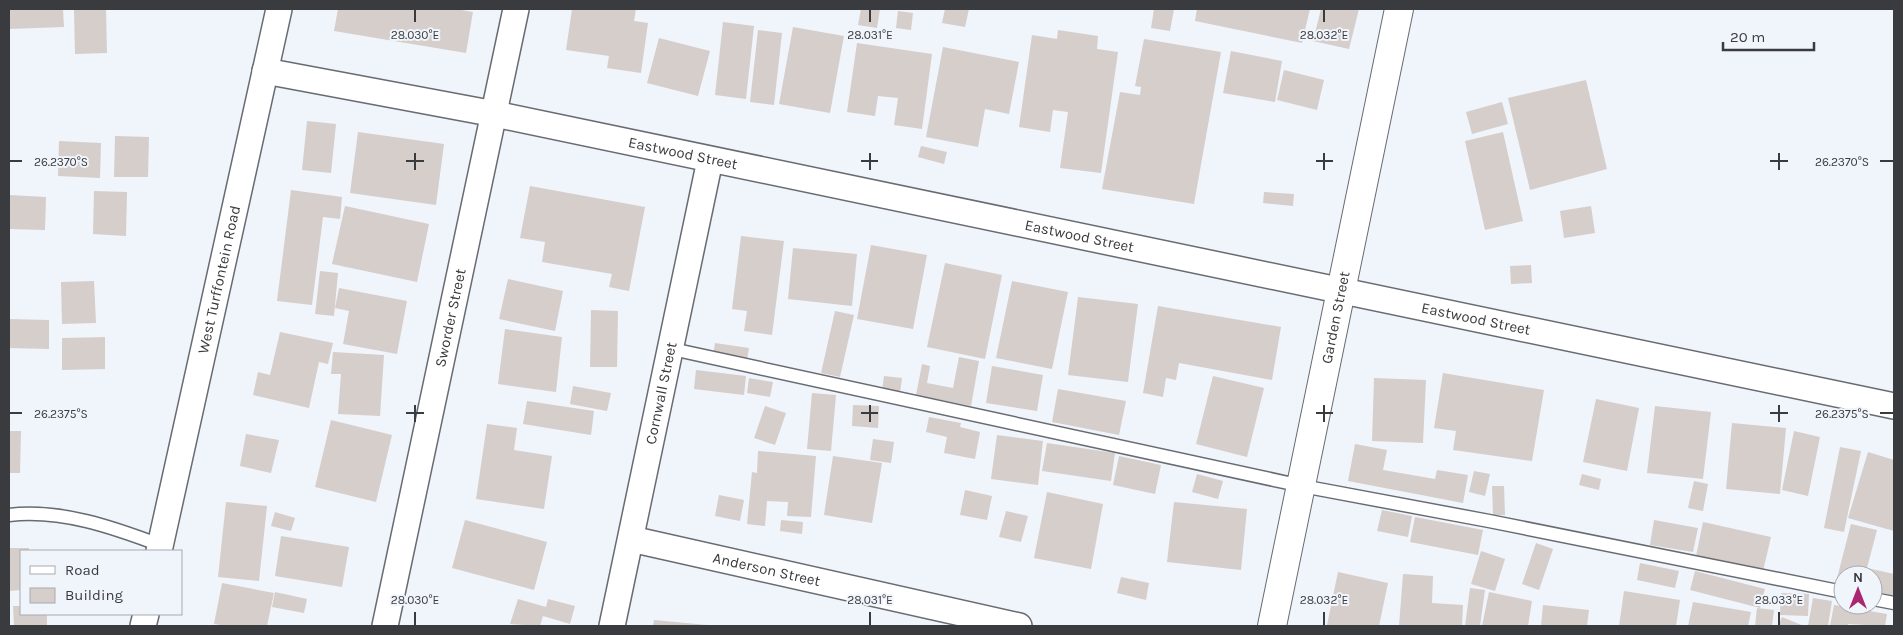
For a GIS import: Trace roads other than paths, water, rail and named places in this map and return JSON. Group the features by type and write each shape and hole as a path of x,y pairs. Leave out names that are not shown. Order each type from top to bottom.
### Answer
{"street":[{"name":"West Turffontein Road","path":"159,548 278,9"},
{"name":"Sworder Street","path":"385,626 516,9"},
{"name":"Garden Street","path":"1272,626 1302,486 1339,290 1399,9"},
{"name":"Eastwood Street","path":"265,71 495,114 1894,406"},
{"name":"Cornwall Street","path":"612,626 672,349 710,160"},
{"name":"Anderson Street","path":"631,539 1019,626"}],"lane":[{"path":"672,349 1302,486 1499,523 1833,590"},
{"path":"9,515 56,516 91,521 159,548"}]}
